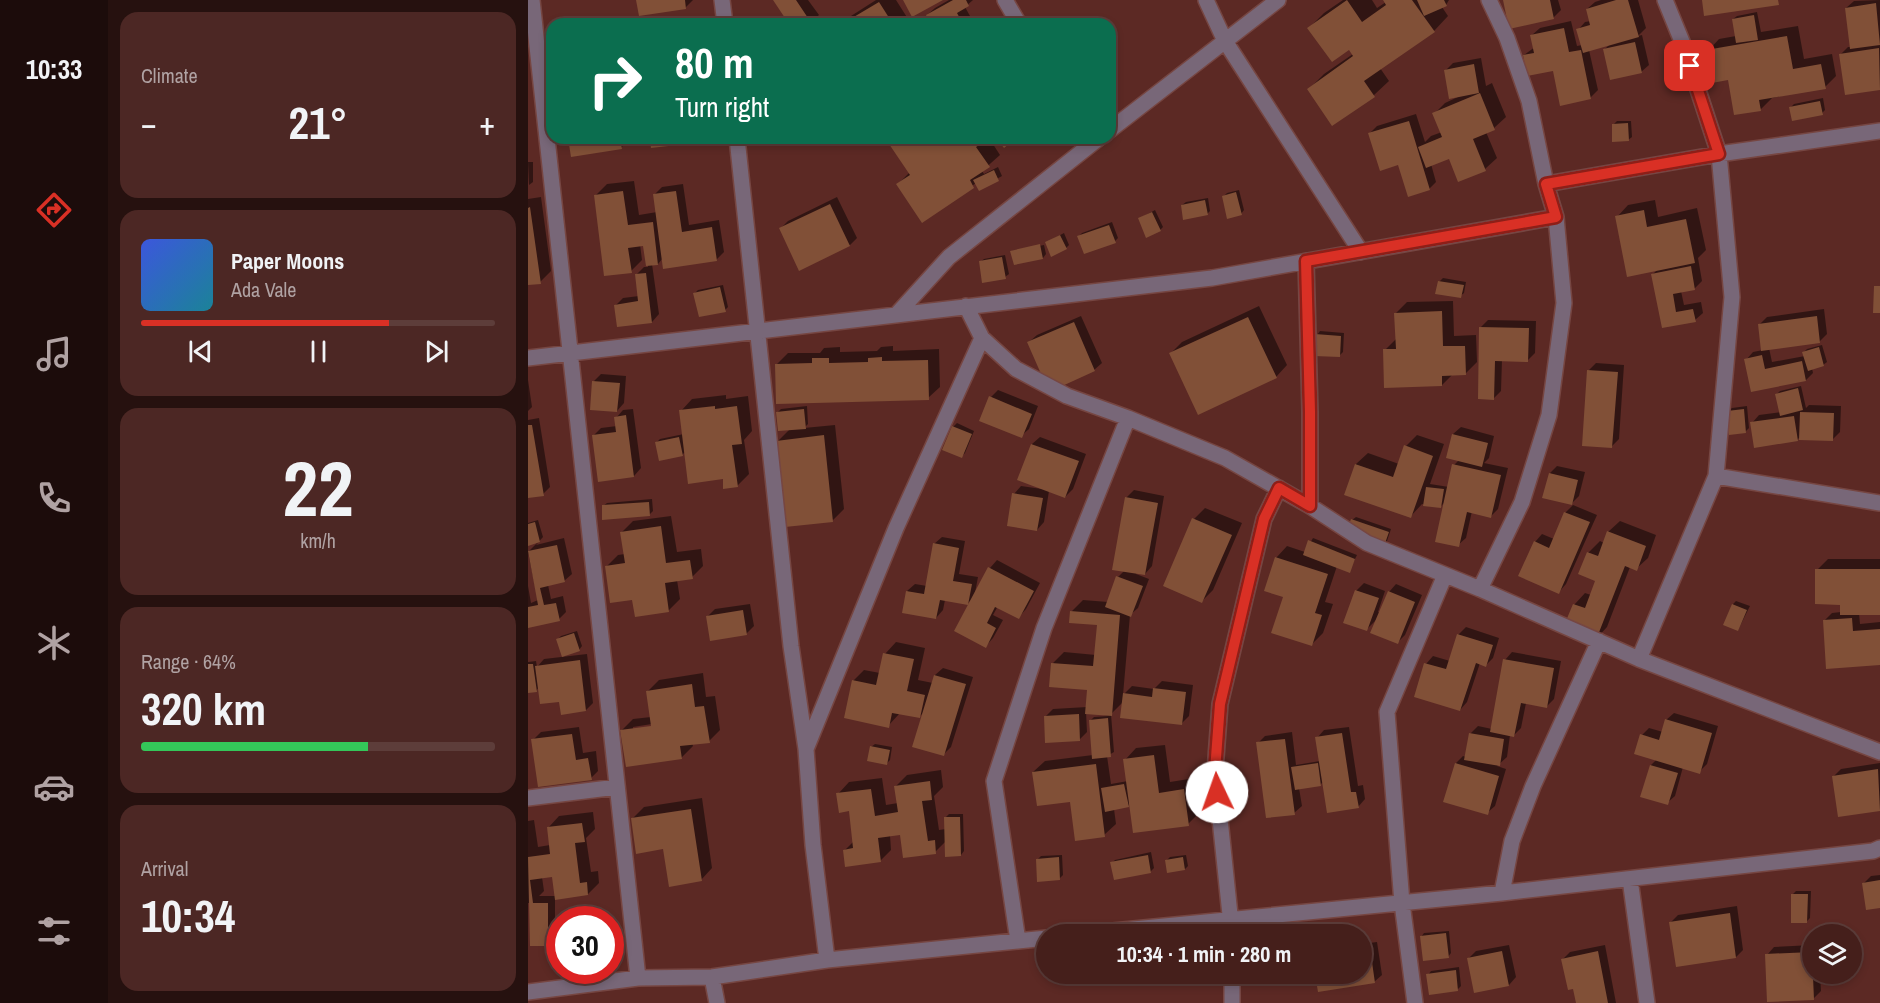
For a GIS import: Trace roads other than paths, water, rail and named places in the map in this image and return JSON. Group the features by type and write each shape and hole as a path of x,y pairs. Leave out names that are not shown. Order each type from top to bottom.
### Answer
{"street":[{"path":"532,0 546,127"},
{"path":"722,0 724,18"},
{"path":"1005,0 1016,18"},
{"path":"1206,0 1225,41 1360,252"},
{"path":"1116,125 1278,0"},
{"path":"1480,589 1522,502 1549,415 1564,303 1556,217 1546,184 1529,101 1507,38 1489,0"},
{"path":"1639,659 1716,476 1732,297 1719,154 1683,44 1665,0"},
{"path":"1546,184 1719,154 1880,131"},
{"path":"548,144 638,978"},
{"path":"738,144 790,646 806,749 813,845 827,960"},
{"path":"897,314 949,257 1088,144"},
{"path":"528,358 1212,278 1556,217"},
{"path":"1306,261 1310,506"},
{"path":"966,306 982,338 1016,369 1067,396 1128,418 1225,458 1310,506 1367,543 1480,589 1639,659 1880,752"},
{"path":"806,749 896,528 982,338"},
{"path":"1017,941 994,781 1044,628 1128,418"},
{"path":"1716,476 1880,503"},
{"path":"1232,924 1215,771 1220,704 1264,519 1279,488"},
{"path":"1415,1003 1402,903 1387,712 1445,575"},
{"path":"1502,893 1512,841 1533,786 1599,641"},
{"path":"528,798 617,787"},
{"path":"1253,924 1402,903 1630,879 1873,851 1880,848"},
{"path":"1630,879 1647,1003"},
{"path":"528,992 638,978 712,977 827,960 1036,939"},
{"path":"712,977 717,1003"},
{"path":"1232,984 1232,1003"}]}
